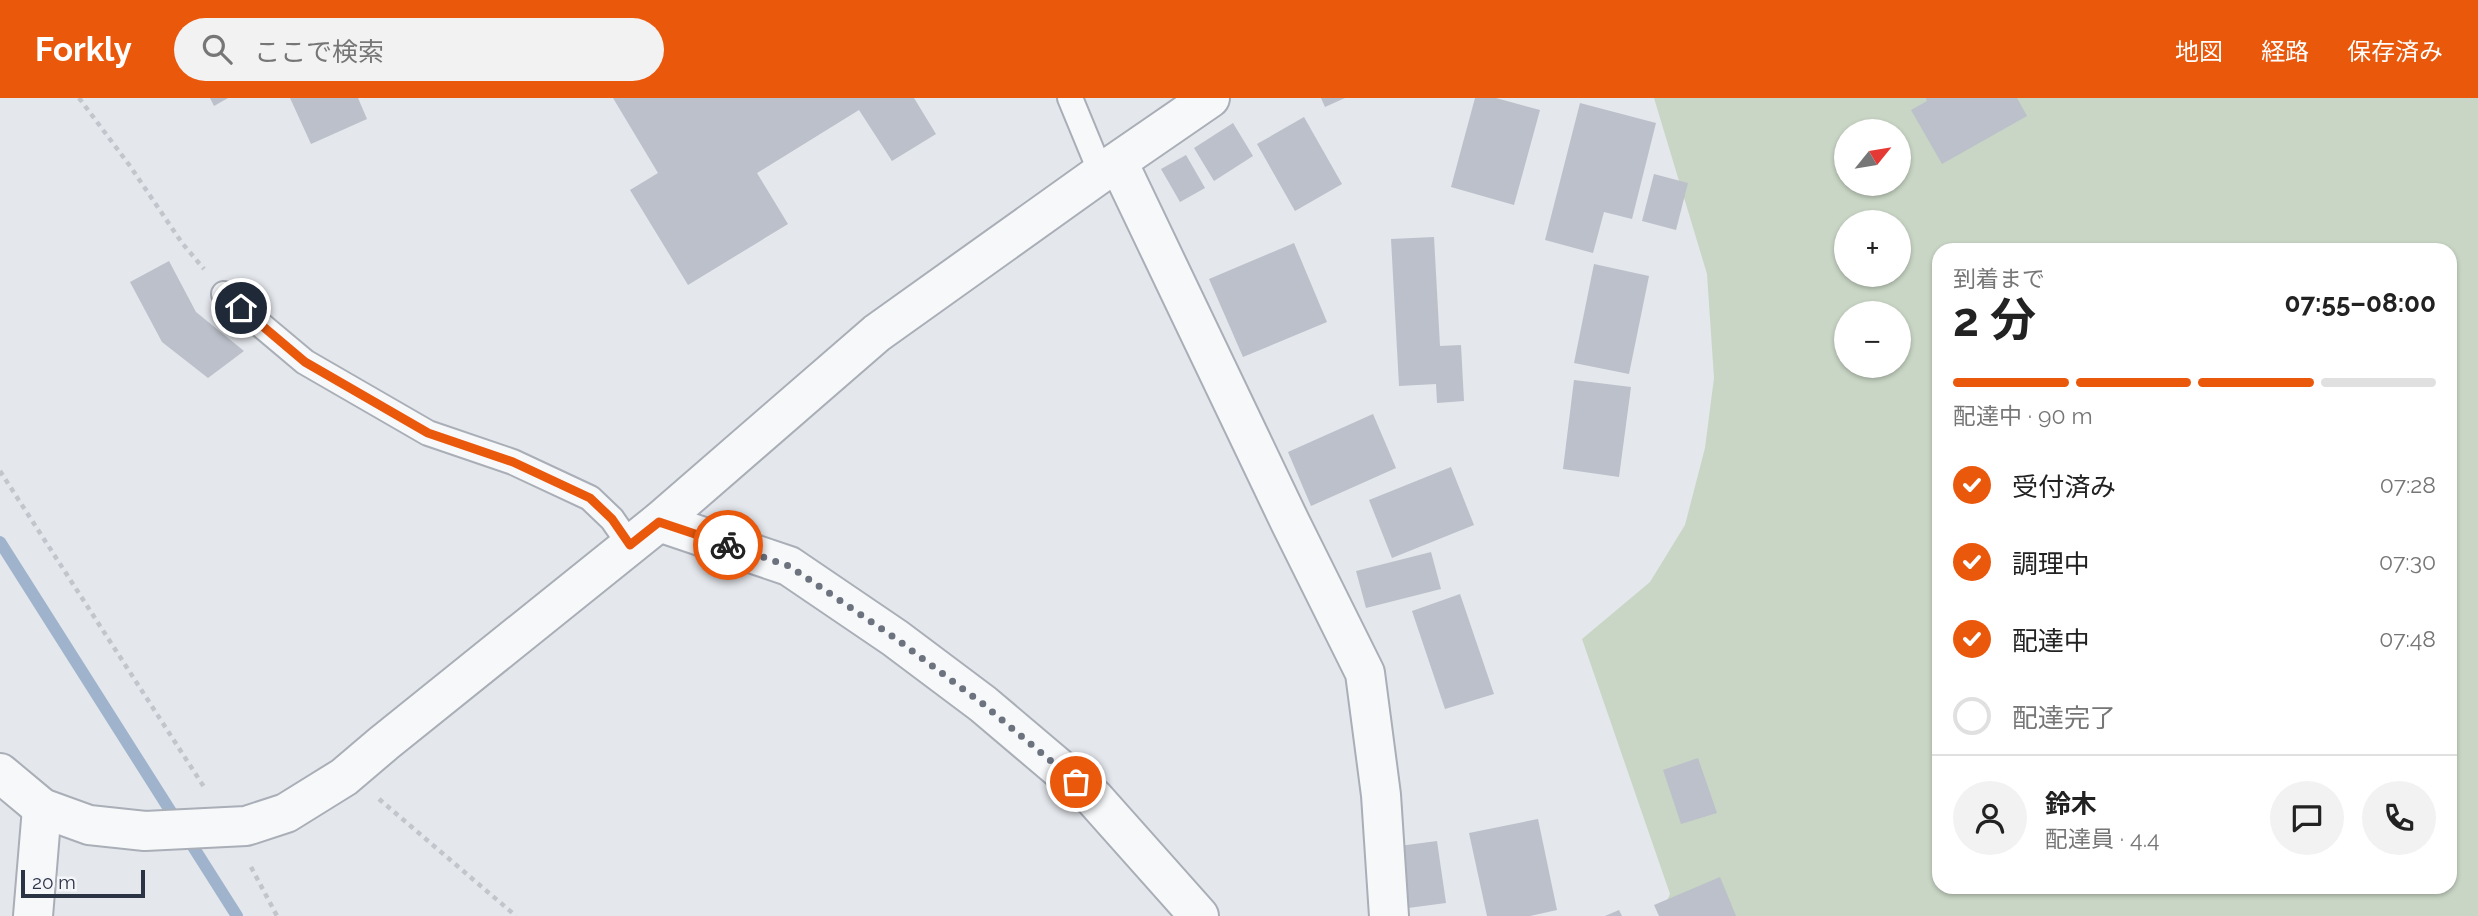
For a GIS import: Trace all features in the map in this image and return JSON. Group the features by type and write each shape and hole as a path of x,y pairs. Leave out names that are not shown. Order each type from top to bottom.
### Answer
{"street":[{"path":"0,773 42,808 89,825 145,831 246,826 286,813 344,778 659,522 877,333 1210,98"},
{"path":"1110,168 1365,673 1381,795 1389,916"},
{"path":"659,522 789,566 895,638 983,704 1094,798 1199,916"},
{"path":"33,916 42,808"}],"lane":[{"path":"1070,98 1110,168"},
{"path":"224,293 305,362 428,433 513,462 590,498 612,519 630,545"}],"path":[{"path":"79,98 130,166 182,243 224,293"},
{"path":"0,471 277,916"},
{"path":"353,770 373,794 516,916"}],"green space":[{"path":"1654,98 2478,98 2478,916 1660,916 1670,894 1582,639 1650,582 1685,525 1705,448 1714,378 1707,274"}],"building":[{"path":"210,98 228,98 214,106"},
{"path":"290,98 358,98 367,119 311,144"},
{"path":"613,98 914,98 936,134 892,161 859,110 757,173 788,224 688,285 630,190 658,173"},
{"path":"1321,98 1345,98 1325,107"},
{"path":"1475,98 1496,98 1540,110 1514,205 1451,187"},
{"path":"1926,98 2017,98 2027,116 1942,164 1911,110 1927,101"},
{"path":"1580,103 1656,123 1632,219 1604,212 1593,253 1545,240"},
{"path":"1304,117 1342,184 1295,211 1257,144"},
{"path":"1233,123 1253,156 1214,181 1194,148"},
{"path":"1186,155 1205,188 1180,202 1161,169"},
{"path":"1654,174 1688,183 1676,230 1642,221"},
{"path":"1434,237 1440,346 1461,345 1464,401 1437,403 1436,384 1399,386 1391,239"},
{"path":"1294,243 1327,322 1243,357 1209,279"},
{"path":"169,261 196,312 244,351 208,378 162,342 130,282"},
{"path":"1594,264 1649,276 1629,374 1574,363"},
{"path":"1574,380 1631,387 1619,477 1563,469"},
{"path":"1373,414 1396,468 1311,506 1288,452"},
{"path":"1451,467 1474,525 1392,558 1369,500"},
{"path":"1431,552 1441,589 1366,608 1356,571"},
{"path":"1460,594 1494,694 1445,709 1412,611"},
{"path":"1698,758 1717,813 1681,824 1663,770"},
{"path":"1538,819 1557,910 1530,916 1487,916 1469,833"},
{"path":"1437,841 1446,903 1408,908 1399,846"},
{"path":"1720,877 1736,916 1659,916 1654,905"},
{"path":"1619,910 1622,916 1605,916"}],"waterway":[{"path":"0,542 237,916"}],"way so far":[{"path":"728,545 789,566 810,580 895,638 983,704 1076,782"}],"route":[{"path":"241,308 305,362 428,433 513,462 590,498 612,519 630,545 659,522 728,545"}]}
